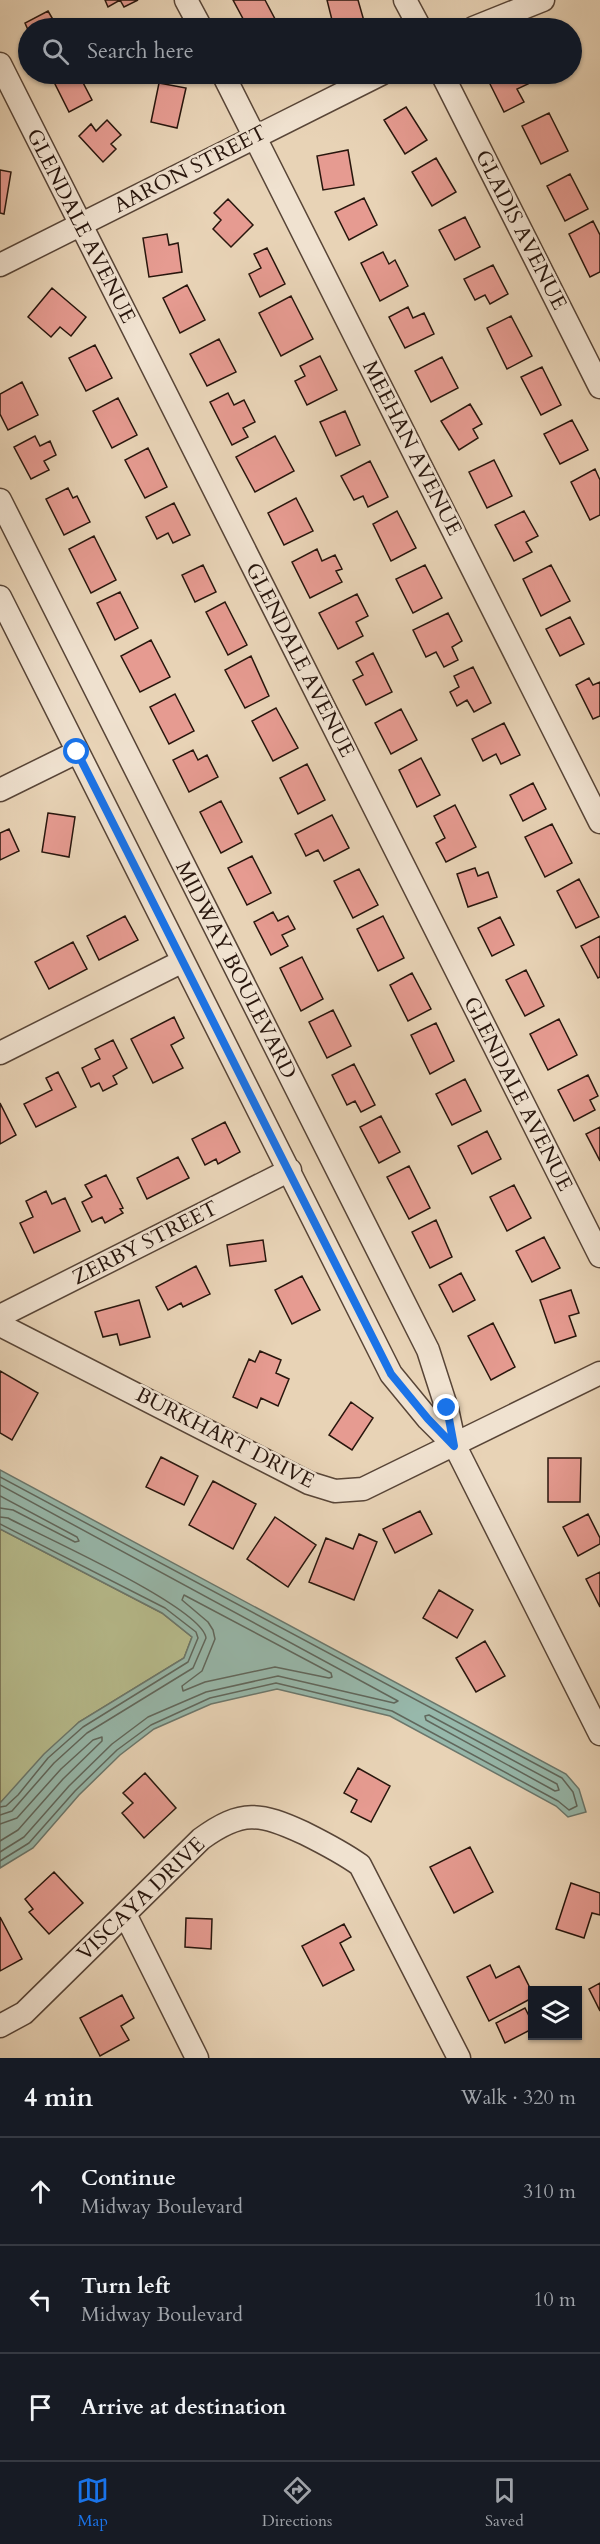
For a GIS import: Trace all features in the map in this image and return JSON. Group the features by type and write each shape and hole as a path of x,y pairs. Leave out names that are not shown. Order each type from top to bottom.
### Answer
{"street":[{"path":"186,0 196,18"},
{"path":"405,0 415,18"},
{"path":"498,18 543,0"},
{"name":"GLENDALE AVENUE","path":"0,64 600,1256"},
{"name":"MEEHAN AVENUE","path":"228,84 600,822"},
{"name":"AARON STREET","path":"0,265 361,84"},
{"name":"GLADIS AVENUE","path":"447,84 600,387"},
{"name":"MIDWAY BOULEVARD","path":"0,500 428,1350 447,1408 454,1446 600,1734"},
{"name":"MIDWAY BOULEVARD","path":"0,597 391,1374 454,1446"},
{"path":"0,790 77,752"},
{"path":"0,1053 183,961"},
{"name":"ZERBY STREET","path":"0,1316 290,1170"},
{"name":"BURKHART DRIVE","path":"0,1325 309,1483 335,1491 363,1490 600,1372"},
{"name":"VISCAYA DRIVE","path":"0,2026 24,2013 201,1839 218,1827 244,1818 271,1818 338,1849 360,1865 459,2058"},
{"path":"125,1914 197,2058"}],"green space":[{"path":"0,1529 162,1613 192,1637 184,1658 79,1722 0,1803"}],"water":[{"path":"0,1470 566,1774 579,1789 586,1812 568,1817 556,1806 390,1716 277,1689 211,1704 154,1729 120,1755 79,1795 33,1848 0,1868 0,1803 44,1754 79,1722 184,1658 192,1637 162,1613 0,1529"}],"building":[{"path":"105,0 120,0 108,7"},
{"path":"120,0 138,0 124,7"},
{"path":"233,0 265,0 274,18 243,18"},
{"path":"327,0 358,0 363,18 332,18"},
{"path":"48,11 52,18 35,18"},
{"path":"55,84 84,84 92,100 69,112"},
{"path":"159,84 186,88 177,128 151,122"},
{"path":"490,84 528,84 517,89 524,102 504,112"},
{"path":"406,107 427,140 405,154 384,120"},
{"path":"549,113 568,151 541,164 522,126"},
{"path":"107,120 121,135 111,144 116,149 103,162 79,136 91,124 96,131"},
{"path":"348,150 354,185 323,190 317,156"},
{"path":"436,158 456,192 432,206 412,172"},
{"path":"0,170 11,172 4,214 0,213"},
{"path":"570,174 588,209 565,221 547,186"},
{"path":"364,198 377,225 349,240 335,212"},
{"path":"228,199 253,225 231,247 213,229 221,220 214,213"},
{"path":"465,217 480,247 455,260 439,230"},
{"path":"593,221 600,235 600,272 590,277 569,234"},
{"path":"167,234 169,245 178,243 182,272 149,277 143,238"},
{"path":"267,248 285,284 260,297 249,274 261,268 254,254"},
{"path":"383,252 389,264 395,260 408,286 380,301 361,263"},
{"path":"493,265 508,294 490,304 485,295 475,300 464,279"},
{"path":"187,285 205,320 180,333 163,298"},
{"path":"52,288 86,317 71,336 60,327 51,337 28,317"},
{"path":"291,296 313,339 281,356 259,313"},
{"path":"408,307 413,318 424,313 434,334 405,348 389,317"},
{"path":"511,316 532,356 507,369 487,328"},
{"path":"219,339 236,372 207,386 190,354"},
{"path":"95,345 112,378 86,391 69,358"},
{"path":"320,356 337,390 307,405 295,381 305,376 300,366"},
{"path":"442,357 458,388 431,402 415,371"},
{"path":"542,367 561,405 541,415 521,377"},
{"path":"22,382 38,415 8,430 0,414 0,394"},
{"path":"228,393 234,405 244,400 255,422 243,428 248,437 232,445 210,402"},
{"path":"118,398 137,435 112,448 93,411"},
{"path":"470,404 482,424 473,429 478,438 459,450 441,421"},
{"path":"345,411 360,445 336,456 320,422"},
{"path":"572,420 588,450 560,464 544,434"},
{"path":"35,436 40,446 50,441 56,455 44,461 49,470 31,479 14,447"},
{"path":"275,436 294,471 255,492 236,457"},
{"path":"148,448 167,487 145,498 125,460"},
{"path":"494,460 512,496 487,508 469,472"},
{"path":"370,461 388,497 368,507 363,496 354,500 341,476"},
{"path":"595,469 600,480 600,515 590,520 571,482"},
{"path":"68,488 73,498 77,496 90,522 64,535 46,499"},
{"path":"296,498 313,531 284,545 268,513"},
{"path":"174,503 190,535 173,543 168,533 157,539 146,517"},
{"path":"397,511 416,548 391,561 373,524"},
{"path":"524,511 538,536 526,542 532,552 514,561 495,525"},
{"path":"94,536 116,580 91,593 69,549"},
{"path":"317,549 322,561 335,555 342,569 336,571 342,582 310,598 292,562"},
{"path":"203,565 216,592 195,602 182,575"},
{"path":"425,565 442,598 413,613 396,579"},
{"path":"551,565 570,601 541,616 523,579"},
{"path":"120,592 138,628 115,640 97,603"},
{"path":"357,594 368,616 356,622 363,636 338,649 319,613"},
{"path":"225,602 247,645 228,655 206,612"},
{"path":"448,613 462,641 452,647 458,660 444,667 436,652 426,657 413,630"},
{"path":"570,617 584,644 560,656 546,629"},
{"path":"151,640 170,677 140,692 121,656"},
{"path":"373,653 392,692 366,705 353,680 363,675 356,662"},
{"path":"251,656 269,696 245,708 225,670"},
{"path":"473,667 491,703 474,712 467,700 457,706 450,692 459,687 454,676"},
{"path":"589,678 593,685 600,682 600,716 593,719 576,685"},
{"path":"175,694 194,731 169,744 150,707"},
{"path":"276,708 298,748 273,761 252,721"},
{"path":"401,709 417,740 391,754 375,723"},
{"path":"504,723 520,755 501,764 496,754 483,761 472,739"},
{"path":"193,750 198,760 207,755 218,777 189,792 173,760"},
{"path":"421,758 440,795 417,807 399,770"},
{"path":"307,764 325,800 298,814 280,778"},
{"path":"533,783 546,809 523,821 510,795"},
{"path":"221,801 242,842 221,853 200,812"},
{"path":"455,805 476,847 446,862 436,843 445,838 434,816"},
{"path":"48,813 75,817 69,857 42,852"},
{"path":"332,815 349,848 324,861 318,850 306,856 295,834"},
{"path":"552,824 572,863 545,877 525,837"},
{"path":"9,829 19,851 0,860 0,833"},
{"path":"252,856 271,893 247,905 228,868"},
{"path":"475,868 478,876 488,872 497,897 468,907 457,874"},
{"path":"359,869 378,905 353,918 334,881"},
{"path":"579,879 599,917 576,928 557,891"},
{"path":"273,912 278,921 288,916 295,929 282,935 288,946 271,955 254,922"},
{"path":"125,916 138,940 99,960 87,936"},
{"path":"383,916 404,958 378,971 357,929"},
{"path":"500,917 514,945 492,956 478,928"},
{"path":"600,936 600,977 598,978 581,946"},
{"path":"73,942 87,969 49,989 35,962"},
{"path":"302,957 323,999 301,1011 280,968"},
{"path":"526,970 544,1006 525,1016 506,980"},
{"path":"412,973 431,1009 408,1021 390,985"},
{"path":"333,1010 351,1046 327,1058 309,1022"},
{"path":"174,1017 184,1038 171,1045 183,1068 153,1083 131,1039"},
{"path":"559,1019 577,1055 548,1070 530,1034"},
{"path":"436,1023 454,1061 430,1074 411,1035"},
{"path":"113,1040 127,1068 113,1076 117,1084 103,1091 99,1083 91,1087 82,1068 100,1059 95,1049"},
{"path":"354,1064 375,1105 361,1112 355,1101 347,1105 332,1075"},
{"path":"58,1072 76,1107 36,1127 24,1104 52,1090 46,1078"},
{"path":"588,1075 598,1096 590,1100 595,1110 574,1121 558,1090"},
{"path":"465,1079 481,1111 452,1125 436,1094"},
{"path":"0,1103 16,1135 0,1144"},
{"path":"381,1116 400,1152 379,1163 360,1127"},
{"path":"225,1122 240,1152 218,1164 216,1159 205,1165 192,1139"},
{"path":"600,1127 600,1161 586,1134"},
{"path":"487,1131 501,1159 472,1174 458,1146"},
{"path":"178,1157 189,1178 147,1199 137,1178"},
{"path":"409,1166 430,1208 409,1219 387,1177"},
{"path":"106,1175 123,1208 120,1209 123,1213 105,1223 102,1217 92,1222 82,1202 92,1197 85,1185"},
{"path":"514,1185 531,1218 507,1231 490,1197"},
{"path":"46,1191 52,1204 65,1198 80,1231 34,1253 20,1223 33,1217 26,1201"},
{"path":"436,1220 452,1257 430,1268 412,1232"},
{"path":"544,1237 560,1268 532,1282 516,1251"},
{"path":"263,1240 266,1261 230,1266 227,1245"},
{"path":"196,1266 210,1294 183,1307 181,1303 168,1310 156,1287"},
{"path":"461,1273 475,1300 453,1312 439,1285"},
{"path":"302,1276 320,1310 292,1324 275,1290"},
{"path":"571,1290 579,1313 569,1316 576,1336 555,1343 540,1300"},
{"path":"139,1300 150,1337 120,1345 117,1334 103,1337 95,1312"},
{"path":"493,1323 515,1367 491,1380 468,1336"},
{"path":"260,1351 281,1360 276,1373 289,1379 278,1406 261,1398 257,1408 233,1397 249,1359 255,1362"},
{"path":"0,1371 38,1393 12,1440 0,1433"},
{"path":"351,1402 373,1418 352,1450 329,1435"},
{"path":"161,1457 198,1476 184,1505 146,1487"},
{"path":"548,1458 581,1458 580,1502 548,1502"},
{"path":"213,1481 256,1504 233,1549 189,1525"},
{"path":"420,1511 432,1534 395,1553 383,1529"},
{"path":"588,1514 600,1538 600,1544 578,1556 563,1527"},
{"path":"275,1517 316,1545 288,1587 247,1559"},
{"path":"359,1534 377,1542 354,1600 309,1582 326,1538 353,1549"},
{"path":"600,1572 600,1607 586,1579"},
{"path":"439,1590 473,1610 457,1638 423,1618"},
{"path":"485,1641 505,1676 476,1692 456,1658"},
{"path":"358,1768 390,1786 371,1822 351,1812 357,1800 344,1793"},
{"path":"145,1773 176,1808 144,1838 122,1813 133,1803 123,1793"},
{"path":"470,1847 493,1892 454,1913 430,1867"},
{"path":"54,1872 83,1903 49,1934 29,1912 33,1909 25,1899"},
{"path":"571,1883 600,1893 600,1915 592,1913 584,1938 556,1929"},
{"path":"0,1917 22,1959 0,1971"},
{"path":"186,1918 212,1919 211,1949 185,1947"},
{"path":"344,1924 351,1937 340,1943 354,1970 323,1986 302,1946"},
{"path":"490,1965 496,1978 519,1966 529,1986 528,2000 489,2021 467,1977"},
{"path":"600,1983 600,2011 589,1989"},
{"path":"122,1995 134,2018 121,2026 129,2040 100,2056 80,2018"},
{"path":"525,2008 528,2014 528,2031 505,2043 496,2023"}],"route":[{"path":"77,752 391,1374 454,1446 447,1408"}]}
